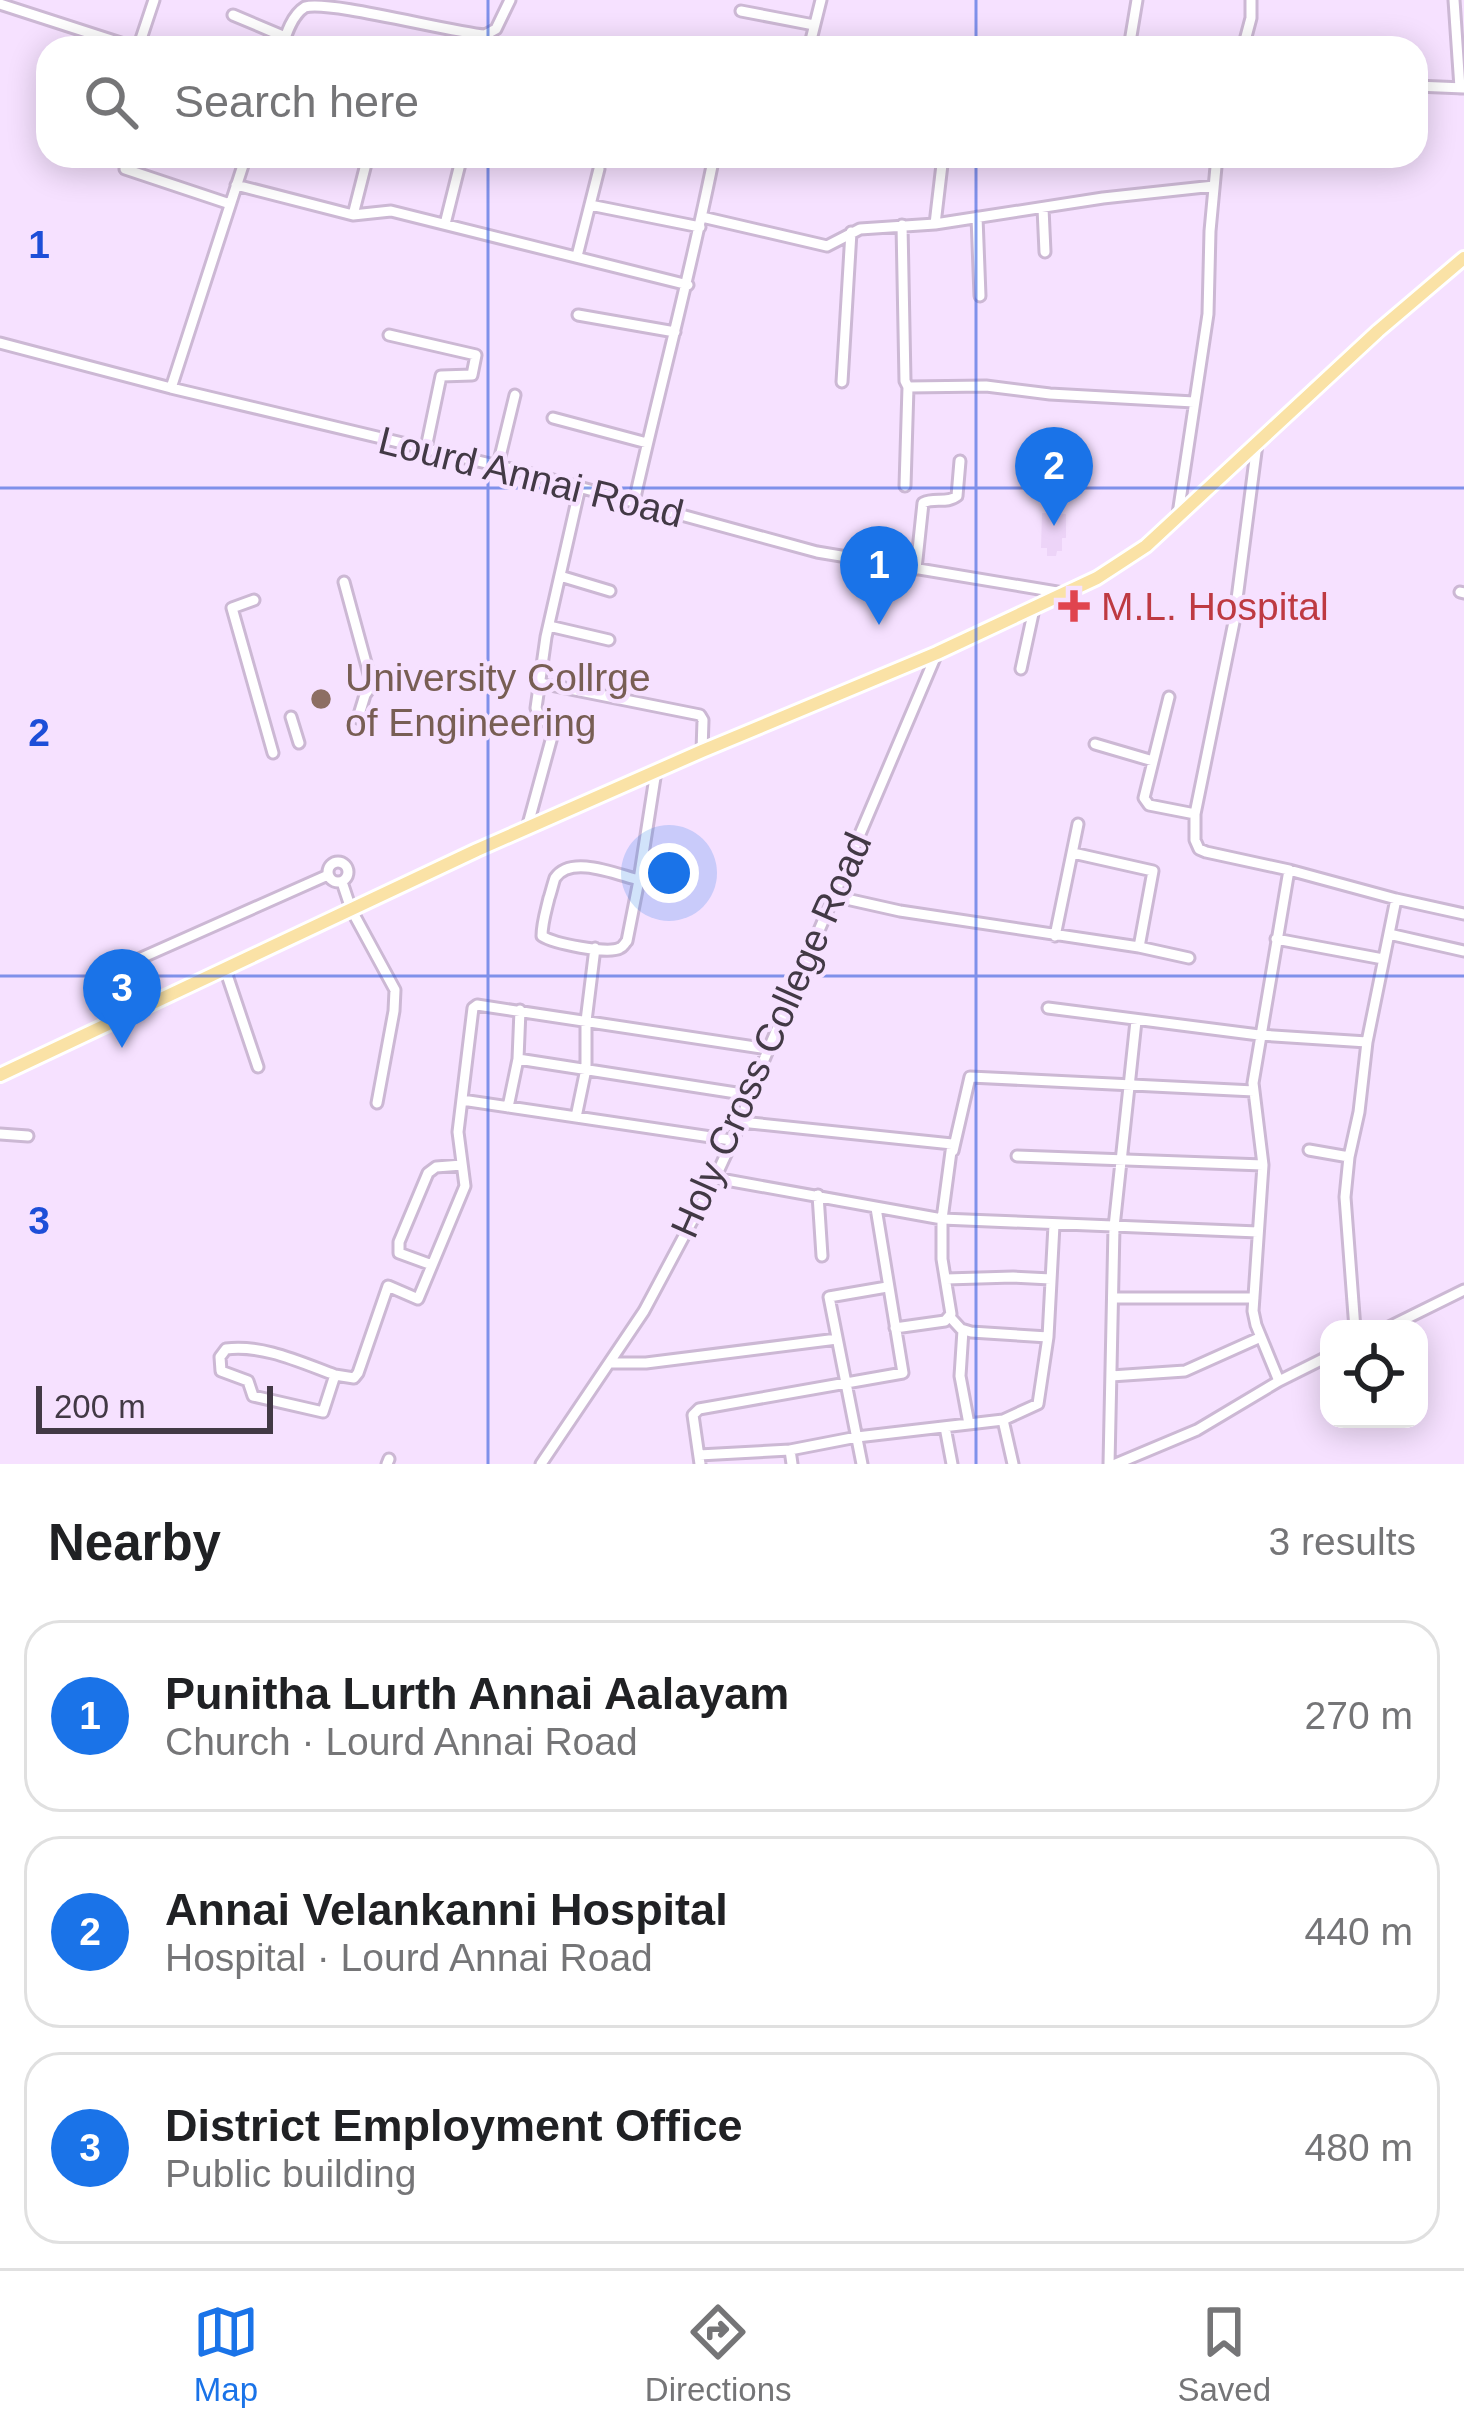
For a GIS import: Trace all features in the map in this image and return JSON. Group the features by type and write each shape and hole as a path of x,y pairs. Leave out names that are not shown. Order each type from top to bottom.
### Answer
{"main road":[{"path":"0,1075 526,828 937,653 1097,578 1146,546 1378,331 1464,258"}],"street":[{"path":"141,36 154,0"},
{"path":"496,36 510,0"},
{"path":"812,36 821,0"},
{"path":"1131,36 1137,0"},
{"path":"1246,36 1252,0"},
{"path":"1428,87 1462,88 1454,0"},
{"path":"286,36 296,14 321,1 357,4 487,36"},
{"path":"8,4 102,36"},
{"path":"741,10 814,25"},
{"path":"232,15 272,36"},
{"path":"171,388 242,168"},
{"path":"353,215 365,168"},
{"path":"445,224 459,168"},
{"path":"634,502 712,168"},
{"path":"935,224 942,168"},
{"path":"1178,518 1208,314 1216,168"},
{"path":"125,169 230,204"},
{"path":"577,256 599,169"},
{"path":"236,185 353,215 392,211 688,285"},
{"path":"590,205 819,246 836,243 851,232 1214,186"},
{"path":"1043,208 1045,252"},
{"path":"977,217 980,296"},
{"path":"902,225 904,382 908,387 905,485"},
{"path":"842,382 851,232"},
{"path":"578,315 675,332"},
{"path":"389,335 476,355 472,375 441,376 426,448"},
{"name":"Lourd Annai Road","path":"0,343 497,465 817,552 1065,594"},
{"path":"908,387 986,386 1194,402"},
{"path":"497,465 514,394"},
{"path":"553,418 647,443"},
{"path":"1257,444 1234,622 1195,814 1195,840 1201,850 1464,914"},
{"path":"916,569 923,503 957,496 960,461"},
{"path":"526,828 553,733 552,725 537,714 540,683 580,487"},
{"path":"560,576 610,591"},
{"path":"344,582 371,685 358,718"},
{"path":"254,600 232,608 274,753"},
{"path":"1021,669 1034,609"},
{"path":"549,626 609,640"},
{"name":"Holy Cross College Road","path":"541,1464 644,1311 715,1178 937,653"},
{"path":"540,683 698,715 703,720 702,751"},
{"path":"1168,697 1144,796 1146,803 1195,814"},
{"path":"291,717 299,743"},
{"path":"1096,744 1153,761"},
{"path":"639,880 588,867 556,876 542,936 553,942 611,950 622,948 627,941 639,880 656,771"},
{"path":"1055,936 1078,824"},
{"path":"1073,853 1154,871 1139,947"},
{"path":"328,875 331,862 340,863 348,870 342,882"},
{"path":"1279,1381 1253,1310 1263,1165 1254,1091 1259,1035 1289,870"},
{"path":"328,875 342,882"},
{"path":"105,974 328,875"},
{"path":"342,882 351,909 395,990 377,1103"},
{"path":"833,896 1189,958"},
{"path":"1353,1320 1345,1197 1348,1156 1396,899"},
{"path":"1389,934 1464,951"},
{"path":"1276,939 1383,959"},
{"path":"576,1117 586,1069 595,948"},
{"path":"225,969 258,1067"},
{"path":"335,1375 323,1412 257,1399 248,1381 221,1371 220,1357 226,1349 242,1348 354,1378 388,1286 418,1299 465,1186 458,1132 473,1008 482,1004 768,1049"},
{"path":"1048,1008 1259,1035 1367,1042"},
{"path":"508,1107 518,1059 520,1010"},
{"path":"1136,1021 1114,1226 1112,1464 1197,1430 1320,1360"},
{"path":"518,1059 749,1095"},
{"path":"952,1153 970,1077 1254,1091"},
{"path":"462,1100 731,1140"},
{"path":"741,1122 953,1146 941,1219 950,1317 895,1328"},
{"path":"0,1134 28,1136"},
{"path":"1309,1150 1348,1156"},
{"path":"1017,1156 1263,1165"},
{"path":"432,1265 399,1252 399,1242 428,1172 462,1165"},
{"path":"715,1178 941,1219 1258,1232"},
{"path":"818,1196 821,1256"},
{"path":"876,1208 903,1373 699,1409 693,1415 699,1460 1004,1420 1038,1404 1048,1337 1054,1225"},
{"path":"946,1279 1051,1279"},
{"path":"862,1464 829,1297 887,1288"},
{"path":"1403,1320 1464,1291"},
{"path":"1114,1298 1254,1298"},
{"path":"950,1317 963,1330 1048,1337"},
{"path":"963,1330 959,1376 969,1424"},
{"path":"1111,1376 1185,1371 1261,1336"},
{"path":"610,1363 646,1363 837,1339"},
{"path":"1004,1420 1013,1464"},
{"path":"945,1427 952,1464"},
{"path":"790,1450 792,1464"}],"shaded area":[{"path":"1042,513 1066,514 1066,538 1056,556 1047,556 1047,548 1041,548"}],"place":[{"name":"Annai Velankanni Hospital","path":"1054,526"},
{"name":"M.L. Hospital","path":"1074,606"},
{"name":"Punitha Lurth Annai Aalayam","path":"879,625"},
{"name":"University Collrge of Engineering","path":"321,699"},
{"name":"District Employment Office","path":"122,1048"}]}
